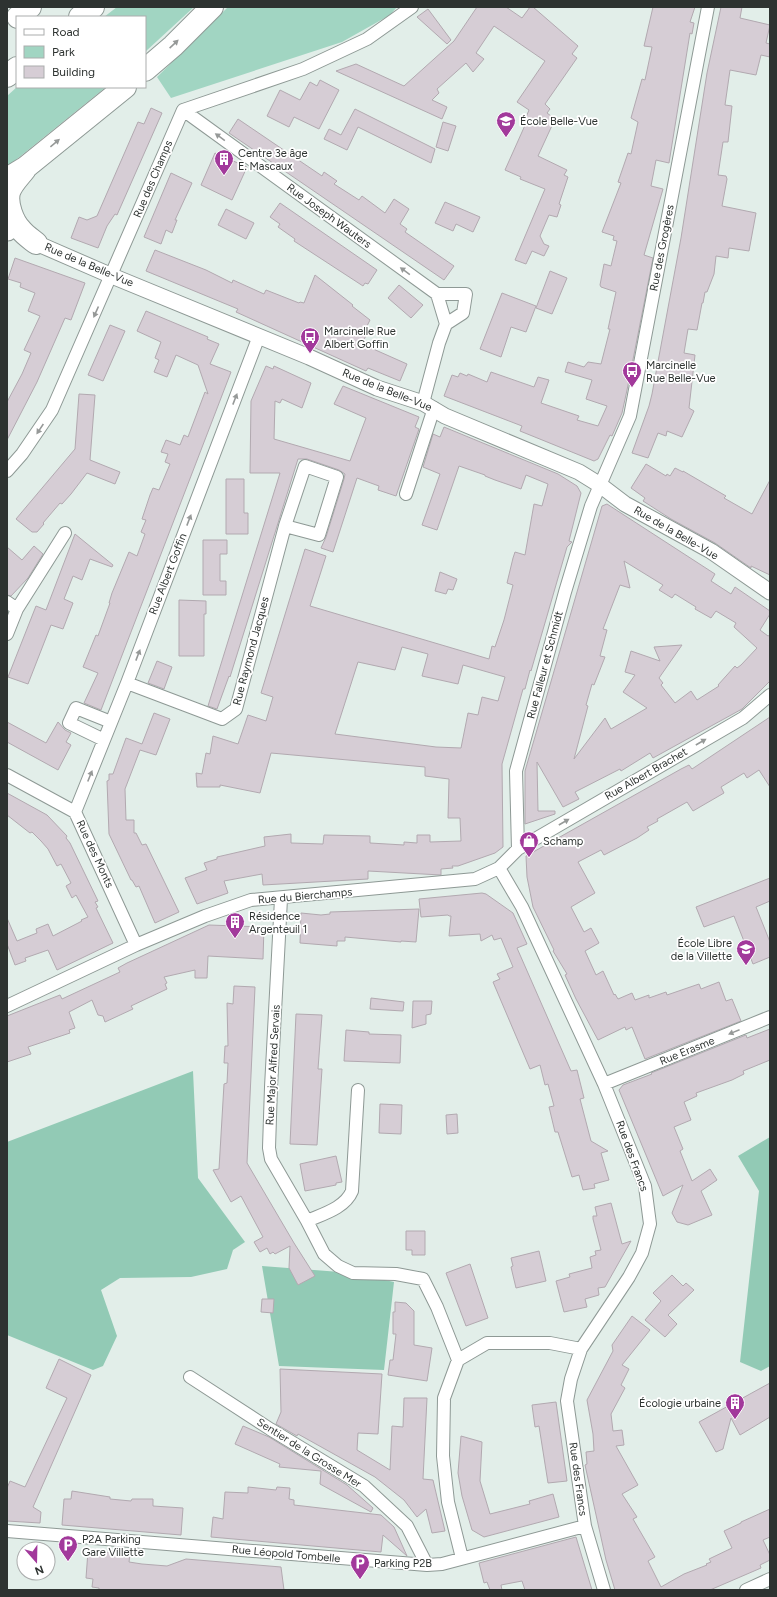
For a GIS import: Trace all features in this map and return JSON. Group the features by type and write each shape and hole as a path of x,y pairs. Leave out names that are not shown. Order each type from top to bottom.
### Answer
{"highway":[{"path":"20,16 30,7"},
{"path":"81,16 93,7"},
{"path":"146,69 173,46 212,7"},
{"path":"7,27 16,20"},
{"path":"7,76 16,69"},
{"path":"36,242 20,230 8,201 9,193 14,184 16,174 124,88"}],"main road":[{"name":"Rue de la Belle-Vue","path":"7,232 36,242"}],"street":[{"path":"183,110 303,69 367,39 412,7"},
{"name":"Rue des Grogères","path":"600,485 630,416 708,7"},
{"name":"Rue des Champs","path":"7,471 22,454 52,410 112,276 183,110"},
{"name":"Rue Joseph Wauters","path":"183,110 436,294"},
{"name":"Rue de la Belle-Vue","path":"36,242 112,276 259,336 381,390 428,405 445,416 579,472 600,485 625,504 711,551 770,592"},
{"path":"406,494 428,405 438,343 446,324 463,313 466,294 436,294 446,324"},
{"name":"Rue Albert Goffin","path":"75,812 127,683 259,336"},
{"name":"Rue Raymond Jacques","path":"127,683 222,719 236,709 285,526 305,466 336,477 318,535 285,526"},
{"name":"Rue Falleur et Schmidt","path":"518,848 516,771 565,592 591,506 600,485"},
{"path":"7,634 17,609 65,533"},
{"path":"7,602 17,609"},
{"name":"Rue Albert Brachet","path":"518,848 743,718 770,695"},
{"path":"104,740 69,724 76,708 111,722"},
{"name":"Rue des Monts","path":"7,775 75,812 136,945"},
{"name":"Rue du Bierchamps","path":"7,1006 136,945 205,916 251,900 281,899 475,879 499,868 518,848"},
{"name":"Rue des Francs","path":"499,868 522,907 604,1084 645,1186 650,1224 642,1253 629,1277 581,1349 571,1379 567,1401 585,1526 604,1590"},
{"name":"Rue Major Alfred Servais","path":"281,899 269,1148 271,1159 307,1221 324,1254 338,1266 353,1273 396,1274 423,1279 438,1307 458,1360"},
{"name":"Rue Erasme","path":"604,1084 770,1017"},
{"path":"307,1221 343,1203 352,1191 358,1090"},
{"path":"462,1558 448,1502 443,1456 444,1398 458,1360 487,1343 493,1342 550,1343 581,1349"},
{"name":"Sentier de la Grosse Mer","path":"190,1377 270,1429 364,1486 407,1526 427,1565"},
{"name":"Rue Léopold Tombelle","path":"7,1531 427,1565 442,1564 585,1526"},
{"path":"746,1590 770,1579"}],"green space":[{"path":"117,7 194,7 146,51 146,16 105,16"},
{"path":"228,7 397,7 390,15 342,42 171,98 157,77"},
{"path":"16,88 105,88 7,167 7,96"},
{"path":"193,1071 198,1178 245,1242 233,1250 227,1269 191,1277 120,1278 101,1290 117,1336 103,1366 93,1370 7,1335 7,1142"},
{"path":"770,1137 770,1366 761,1371 740,1362 759,1191 738,1156"},
{"path":"262,1266 353,1273 394,1282 384,1370 279,1366"}],"building":[{"path":"477,7 506,7 522,18 530,7 533,7 578,46 572,54 577,58 545,104 550,109 547,113 555,119 538,156 567,170 564,175 568,177 559,204 561,205 557,217 549,215 540,236 544,244 549,246 544,256 532,251 526,264 515,260 545,189 520,179 521,177 505,170 526,123 524,122 529,110 517,102 545,61 494,26 476,53 484,59 473,72 466,63 437,89 439,93 432,100 447,107 442,119 336,71 356,64 404,86 454,41"},
{"path":"653,7 695,7 690,22 694,23 692,34 690,33 669,163 656,160 651,186 663,189 644,255 653,258 622,413 612,436 610,435 598,459 594,461 520,431 522,426 444,396 452,375 458,377 460,373 467,376 468,374 487,382 491,372 534,387 538,377 549,380 541,403 579,416 577,420 598,426 607,406 586,399 592,380 565,372 568,362 584,367 588,362 601,364 610,329 608,329 616,292 601,287 600,285 604,264 611,266 617,241 613,240 614,236 602,232 621,183 618,182 628,153 631,154 638,122 631,118 642,79 645,80 652,47 644,46"},
{"path":"721,7 742,7 740,18 770,25 766,43 770,44 770,57 761,55 756,75 730,70 725,105 732,106 728,142 723,142 718,175 726,176 727,179 722,206 756,213 749,251 729,248 728,258 716,256 714,274 707,292 705,292 697,330 688,329 684,353 695,355 689,408 694,411 682,437 667,431 666,436 658,433 648,458 632,453 652,394 681,238 707,73"},
{"path":"428,9 451,40 447,44 417,17"},
{"path":"320,80 339,90 319,129 294,117 289,127 267,116 280,90 300,100 310,82 317,86"},
{"path":"151,108 162,113 117,215 115,214 107,226 98,248 71,238 79,217 87,220 97,216 138,122 144,124"},
{"path":"355,109 435,149 431,163 358,127 347,150 324,139 329,129 341,135"},
{"path":"238,119 322,176 324,172 337,181 334,184 359,200 362,196 385,213 394,199 409,209 400,224 407,229 405,232 454,266 444,280 229,133"},
{"path":"443,122 456,126 448,151 436,147"},
{"name":"Centre 3e âge E. Mascaux","path":"215,153 247,167 232,200 201,185"},
{"path":"171,173 192,183 175,220 177,220 172,233 166,230 161,244 144,237"},
{"path":"445,202 480,217 473,232 456,224 453,231 435,223"},
{"path":"280,203 377,270 368,284 365,283 363,286 294,241 295,239 278,227 280,224 270,217"},
{"path":"226,209 254,223 246,239 218,225"},
{"path":"155,250 206,270 232,283 233,280 264,294 266,290 299,303 304,303 315,275 370,320 365,330 368,331 362,344 407,364 400,381 368,368 366,371 236,312 238,309 146,271"},
{"path":"15,258 85,283 71,320 65,318 37,382 7,440 7,402 31,353 24,350 40,316 28,311 35,293 20,287 21,283 8,279"},
{"path":"550,271 567,278 552,314 536,308"},
{"path":"399,285 423,305 411,318 388,298"},
{"path":"502,293 536,306 526,332 511,327 501,357 480,349"},
{"path":"146,311 208,337 207,339 219,344 210,364 231,372 101,710 84,703 98,673 83,667 96,635 98,636 112,593 129,552 137,556 145,534 141,532 146,520 142,519 150,495 153,488 159,490 170,464 165,462 168,454 161,452 166,440 180,445 184,435 188,437 205,392 208,394 198,365 176,355 167,377 154,372 159,360 155,358 161,342 137,331"},
{"path":"110,325 125,331 103,381 88,375"},
{"path":"266,366 273,369 274,366 311,383 302,408 282,399 280,403 275,401 274,439 350,461 366,418 334,404 343,386 419,417 415,427 419,429 396,496 378,490 379,486 357,478 333,552 321,548 326,537 345,474 339,470 307,459 298,459 230,677 229,676 217,709 208,706 280,473 250,473 251,401"},
{"path":"79,394 95,395 90,460 120,472 115,484 87,473 71,494 62,504 60,503 37,532 32,532 16,519 75,449"},
{"path":"444,427 558,474 577,486 581,493 569,541 572,542 567,547 531,671 530,670 525,689 523,689 502,764 503,847 495,853 458,866 452,866 453,868 441,869 441,875 368,871 368,879 263,885 262,874 224,881 228,893 197,904 185,878 207,870 204,863 217,859 217,857 265,846 264,837 291,834 291,843 323,844 324,835 370,836 370,843 404,845 404,842 417,843 417,835 430,835 430,842 461,841 460,818 448,818 449,779 425,776 425,767 271,753 260,793 220,785 220,787 197,787 196,773 202,774 206,753 210,754 213,736 238,744 248,715 266,721 273,697 261,693 305,549 326,556 310,606 489,659 492,646 495,647 504,620 513,585 507,583 515,552 525,555 534,504 542,506 548,484 526,475 521,489 459,466 437,530 422,525 440,474 423,467 433,434 440,437","holes":["402,647 428,654 422,676 458,684 463,665 505,677 498,701 482,697 478,715 468,713 461,748 436,747 335,734 358,662 395,670"]},
{"path":"646,464 666,476 667,474 670,476 675,468 683,471 726,496 724,498 752,514 770,480 770,575 751,566 751,568 715,543 671,519 643,501 645,498 631,488"},
{"path":"226,479 244,479 244,513 248,513 248,534 226,534"},
{"path":"607,504 715,574 711,581 731,594 735,587 770,611 770,614 760,630 768,636 770,635 770,681 742,709 653,758 650,753 621,771 620,769 575,792 579,799 563,807 537,762 538,811 555,811 555,814 525,824 525,771 602,506","holes":["624,561 663,585 659,590 672,598 675,594 696,607 695,609 711,618 716,611 736,623 734,627 757,648 741,665 737,668 735,666 718,685 719,686 697,700 691,691 675,703 661,685 663,683 659,678 682,645 654,647 660,661 631,651 625,672 635,675 623,692 647,708 611,729 605,718 574,759 588,706 586,705 592,684 594,685 605,657 600,656 607,630 603,629 620,585 630,588"]},
{"path":"75,534 113,565 112,567 90,559 82,580 73,576 64,599 73,603 63,629 51,625 28,684 8,677 36,606 46,610"},
{"path":"203,540 227,540 227,554 220,554 220,581 226,581 226,595 203,595"},
{"path":"34,546 43,554 28,578 11,596 7,595 7,547 22,560"},
{"path":"440,572 457,579 453,590 448,589 446,594 435,591"},
{"path":"179,600 206,601 206,614 204,614 204,656 179,656"},
{"path":"157,661 172,667 164,689 148,683"},
{"path":"154,713 170,719 156,755 140,750 125,789 126,820 134,820 134,833 136,833 142,845 146,844 179,912 155,923 139,886 136,887 131,880 109,834 107,781 109,780 109,774 113,774 126,738 142,744"},
{"path":"770,717 770,787 759,770 747,778 744,773 721,787 724,793 693,811 687,802 657,819 658,821 647,827 649,830 637,838 604,855 601,850 578,862 595,893 571,907 584,932 591,928 599,943 585,951 596,975 603,971 614,995 615,994 618,999 632,993 635,1000 649,995 649,998 666,992 667,995 699,984 701,989 719,982 726,1001 732,999 741,1021 645,1059 632,1027 626,1030 625,1027 598,1040 576,999 565,975 567,974 553,951 554,950 533,907 527,877 526,856 681,769 689,765 692,769"},
{"path":"7,722 46,743 58,722 65,730 71,733 66,742 71,745 58,770 7,742"},
{"path":"7,793 47,815 67,836 66,838 70,843 98,901 95,902 98,907 96,908 113,943 57,970 48,950 25,958 26,961 15,965 7,944 7,918 17,941 37,933 36,929 48,924 53,936 88,917 76,895 72,898 66,886 71,883 61,864 57,866 48,849 32,832 30,833 7,815"},
{"path":"770,878 770,901 756,907 770,942 770,957 753,964 734,916 704,927 696,907"},
{"path":"482,893 486,894 513,913 527,944 517,948 571,1071 577,1070 584,1098 580,1099 591,1141 608,1151 601,1153 609,1180 594,1184 595,1188 583,1190 579,1175 572,1177 558,1132 555,1132 549,1107 554,1106 548,1084 545,1085 540,1065 530,1069 493,982 500,979 497,974 513,967 501,938 494,940 492,935 481,941 480,934 449,936 451,916 421,917 419,899"},
{"path":"419,909 416,942 345,937 345,941 337,941 337,946 300,943 301,913 321,915 330,914 330,912"},
{"path":"209,925 264,927 263,959 208,956 207,978 195,978 195,970 164,977 167,983 165,984 167,989 131,1006 133,1009 105,1022 103,1016 98,1015 92,1000 69,1012 75,1028 69,1030 70,1033 28,1047 31,1054 7,1062 7,1016 60,995 62,999 120,972 118,968 127,963"},
{"path":"234,986 255,987 247,1163 315,1276 298,1285 289,1268 290,1246 275,1254 273,1252 270,1254 267,1248 260,1252 254,1242 263,1237 241,1196 231,1202 213,1170 219,1169 224,1084 227,1083 228,1063 224,1063 225,1046 228,1046 227,1003 233,1004"},
{"path":"371,998 404,1002 403,1011 370,1009"},
{"path":"413,1001 432,1001 431,1014 426,1015 426,1024 412,1028"},
{"path":"296,1014 322,1015 318,1069 322,1069 317,1145 290,1144"},
{"path":"770,1029 770,1060 743,1071 744,1074 732,1080 696,1093 697,1096 684,1102 691,1120 674,1127 683,1149 680,1151 692,1181 710,1169 717,1180 701,1191 712,1215 688,1225 677,1222 672,1213 683,1185 663,1196 619,1090 623,1085 652,1074 651,1073 746,1035 747,1038"},
{"path":"346,1030 369,1032 369,1034 401,1035 400,1063 344,1061"},
{"path":"380,1104 402,1105 401,1134 379,1133"},
{"path":"457,1114 458,1133 447,1134 446,1115"},
{"path":"336,1156 342,1182 336,1183 336,1185 305,1191 300,1164"},
{"path":"611,1203 622,1244 631,1241 605,1287 598,1288 599,1295 585,1299 587,1307 564,1312 556,1281 570,1277 569,1274 592,1268 590,1257 596,1255 595,1251 601,1250 593,1219 593,1216 597,1216 595,1207"},
{"path":"406,1231 425,1231 425,1255 412,1255 412,1250 406,1250"},
{"path":"539,1251 546,1281 516,1288 511,1267 513,1266 511,1258"},
{"path":"470,1264 488,1318 466,1326 446,1273"},
{"path":"672,1275 683,1286 686,1283 694,1290 668,1315 677,1324 665,1337 645,1320 661,1301 653,1293"},
{"path":"262,1299 274,1299 273,1313 261,1312"},
{"path":"395,1302 406,1303 414,1311 414,1345 432,1348 427,1381 388,1375 390,1360 393,1360 396,1334 393,1334 393,1312 395,1312"},
{"path":"632,1316 650,1330 622,1365 629,1369 621,1385 625,1388 611,1414 613,1431 622,1430 624,1445 616,1446 638,1485 622,1494 637,1517 633,1519 655,1557 648,1561 661,1587 684,1574 707,1565 706,1564 711,1562 709,1559 732,1548 724,1531 770,1509 770,1537 763,1540 770,1555 770,1560 760,1565 761,1568 710,1590 615,1590 606,1560 585,1465 587,1464 586,1452 594,1451 593,1434 587,1400 613,1351 612,1345"},
{"path":"59,1359 91,1375 33,1507 41,1512 40,1523 7,1521 7,1488 10,1481 25,1487 67,1398 46,1388"},
{"path":"280,1369 382,1374 378,1434 358,1433 357,1450 390,1470 392,1426 403,1427 404,1398 427,1398 423,1479 433,1480 445,1531 432,1533 426,1509 417,1517 404,1500 375,1477 298,1434 297,1436 276,1424 281,1412"},
{"name":"Écologie urbaine","path":"770,1383 770,1417 740,1435 731,1418 723,1449 716,1452 699,1422"},
{"path":"556,1402 567,1481 548,1483 539,1426 535,1427 532,1405"},
{"path":"243,1426 269,1437 347,1485 373,1508 371,1512 320,1484 321,1471 279,1467 280,1464 235,1444"},
{"path":"461,1436 482,1442 480,1481 490,1514 530,1504 529,1501 553,1494 559,1517 484,1537 472,1530 462,1496 458,1473"},
{"path":"248,1487 276,1490 277,1487 290,1488 289,1499 294,1500 294,1505 381,1515 394,1527 407,1556 383,1535 381,1552 211,1537 213,1517 223,1519 225,1492 248,1493"},
{"path":"72,1491 110,1497 110,1499 131,1501 132,1499 153,1499 153,1506 183,1508 181,1535 62,1525 64,1499 71,1499"},
{"path":"576,1537 592,1590 525,1590 522,1581 501,1585 502,1590 490,1590 487,1582 484,1583 479,1563"},
{"path":"88,1551 130,1554 129,1562 142,1564 167,1566 186,1559 281,1567 284,1590 99,1590 99,1588 92,1587 93,1579 86,1578"}],"place":[{"name":"École Belle-Vue","path":"506,138"},
{"name":"Centre 3e âge E. Mascaux","path":"224,176"},
{"name":"Marcinelle Rue Albert Goffin","path":"310,354"},
{"name":"Marcinelle Rue Belle-Vue","path":"632,388"},
{"name":"Schamp","path":"529,858"},
{"name":"Résidence Argenteuil 1","path":"235,939"},
{"name":"École Libre de la Villette","path":"746,966"},
{"name":"Écologie urbaine","path":"735,1420"},
{"name":"P2A Parking Gare Villette","path":"68,1562"},
{"name":"Parking P2B","path":"360,1580"}]}
